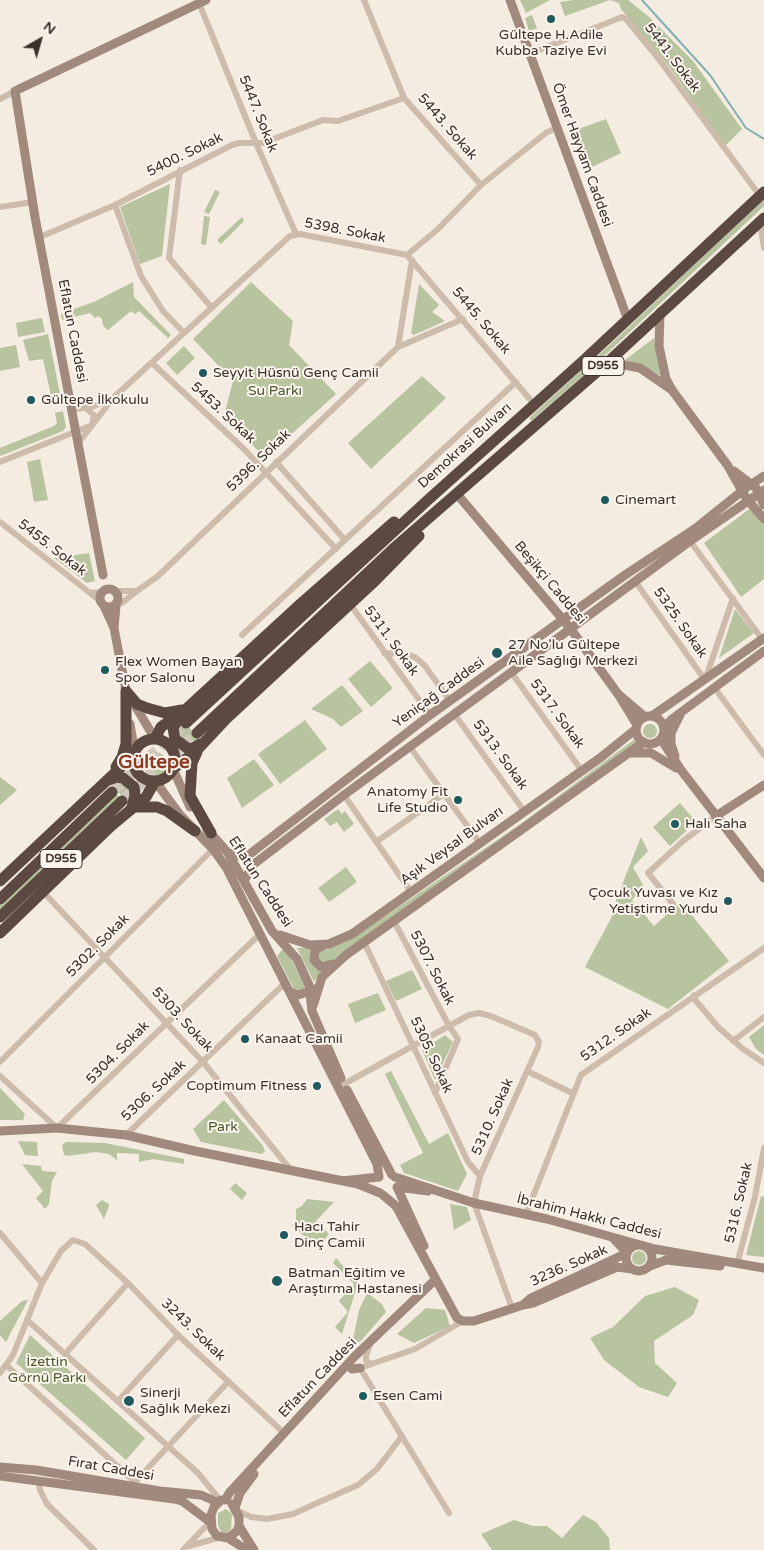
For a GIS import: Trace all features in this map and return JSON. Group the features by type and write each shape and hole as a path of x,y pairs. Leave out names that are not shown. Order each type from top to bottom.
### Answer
{"highway":[{"name":"Demokrasi Bulvarı","path":"186,723 429,499 628,320 762,194"},
{"name":"D955","path":"196,732 393,549 602,367 762,220"},
{"path":"155,739 161,727 185,710 380,534 406,513 429,499"},
{"path":"134,754 136,770 144,778 155,781 168,776 226,719 350,604 427,528 438,511"},
{"path":"126,691 137,704 147,708 165,713 185,710"},
{"path":"104,782 122,757 126,744 126,691"},
{"path":"185,710 173,728 178,743 192,749 206,740"},
{"path":"0,882 104,782 123,767 144,742 155,739 163,741 172,748 175,758 174,769"},
{"path":"206,740 192,762 190,796 211,833"},
{"path":"104,782 116,777 128,781 134,789 132,807"},
{"path":"0,933 132,807 146,797 155,781"},
{"name":"D955","path":"0,899 112,792"},
{"name":"D955","path":"0,917 122,801"},
{"path":"132,807 158,807 167,811 195,831"}],"street":[{"name":"5443. Sokak","path":"364,0 404,98 481,185"},
{"name":"Ömer Hayyam Caddesi","path":"510,0 628,320"},
{"path":"0,99 203,2"},
{"name":"5447. Sokak","path":"203,2 256,143 296,234"},
{"name":"5441. Sokak","path":"529,54 622,17 626,18 762,194"},
{"name":"Eflatun Caddesi","path":"15,91 77,445 103,575"},
{"name":"5400. Sokak","path":"40,236 115,204 232,145 270,141 323,120 338,121 404,98"},
{"path":"398,347 410,258 481,185 547,132 557,128"},
{"path":"180,170 169,258 212,308"},
{"path":"0,207 33,202"},
{"path":"115,204 141,276 163,311 184,333"},
{"path":"762,220 764,248"},
{"name":"5398. Sokak","path":"77,445 113,398 212,308 273,249 290,236 296,234 410,258"},
{"name":"5445. Sokak","path":"410,258 534,404"},
{"path":"660,312 659,346 666,379 728,466 743,492 764,518"},
{"path":"398,347 463,320"},
{"name":"5396. Sokak","path":"116,605 158,576 398,347"},
{"name":"5453. Sokak","path":"152,363 266,471 336,549"},
{"path":"602,367 614,363 629,365 649,373 672,390"},
{"path":"242,635 516,382"},
{"name":"5398. Sokak","path":"71,410 94,406 113,398"},
{"path":"0,462 92,425 94,415 84,407"},
{"path":"276,462 345,540"},
{"path":"728,466 762,492 760,500 764,505"},
{"name":"Yeniçağ Caddesi","path":"228,853 246,857 430,715 563,619 696,528 764,476"},
{"name":"Yeniçağ Caddesi","path":"245,879 254,864 344,796 570,628 690,541 762,492"},
{"name":"Beşikçi Caddesi","path":"457,494 570,628 618,694 637,727"},
{"name":"5455. Sokak","path":"0,522 90,593 102,600"},
{"path":"690,541 763,638"},
{"path":"103,575 115,590 119,599 116,605 114,628"},
{"path":"103,575 102,600 114,628 126,691 134,754"},
{"name":"5325. Sokak","path":"635,581 704,680"},
{"path":"102,600 107,588 137,591"},
{"path":"704,680 733,598"},
{"path":"102,600 110,607 116,605"},
{"name":"5311. Sokak","path":"350,604 430,715"},
{"name":"Aşık Veysal Bulvarı","path":"272,930 310,945 327,944 352,934 479,842 582,771 648,716 704,680 763,638"},
{"path":"763,875 681,770 661,739 664,728 683,711 764,651"},
{"path":"384,653 406,654 415,657 425,666 450,702"},
{"name":"5317. Sokak","path":"511,672 582,771"},
{"path":"714,687 764,755"},
{"path":"126,691 155,739"},
{"name":"Beşikçi Caddesi","path":"618,694 648,716"},
{"path":"681,770 671,744 671,733 683,711"},
{"name":"5313. Sokak","path":"455,715 524,811"},
{"path":"648,716 661,722 664,728"},
{"path":"637,727 638,736 681,770"},
{"name":"Aşık Veysal Bulvarı","path":"344,1084 312,1011 314,989 322,977 334,964 364,942 629,753 648,743 661,739"},
{"path":"410,747 479,842"},
{"path":"629,753 651,753 681,770"},
{"name":"Eflatun Caddesi","path":"174,769 184,795 196,817 228,853 245,879 272,930 297,959 314,989"},
{"name":"Eflatun Caddesi","path":"155,781 226,867 286,982 376,1164 379,1177"},
{"path":"673,904 648,873 683,841 716,816 764,785"},
{"path":"376,842 444,794"},
{"path":"344,796 411,892"},
{"name":"5302. Sokak","path":"0,1062 213,849"},
{"name":"5303. Sokak","path":"47,896 106,956 203,1062 290,1169"},
{"name":"5307. Sokak","path":"394,921 448,1026 456,1034 457,1044 435,1093"},
{"name":"5304. Sokak","path":"57,1128 87,1102 166,1022 261,933"},
{"path":"272,956 278,948 296,941"},
{"name":"5305. Sokak","path":"364,942 468,1162 480,1176"},
{"path":"327,944 315,950 314,960 322,967 334,964"},
{"name":"5312. Sokak","path":"526,1214 572,1093 581,1075 764,948"},
{"name":"5306. Sokak","path":"126,1135 286,982"},
{"path":"290,992 298,995 314,989"},
{"path":"694,995 696,1001 719,1028 764,1063"},
{"name":"5310. Sokak","path":"448,1026 480,1013 533,1033 540,1042 480,1176 474,1203"},
{"path":"734,1041 764,1017"},
{"path":"436,1280 432,1262 397,1187 394,1176 344,1084 448,1026"},
{"path":"527,1071 572,1093"},
{"path":"0,1076 57,1128"},
{"path":"0,1131 57,1128 126,1135 358,1184 381,1194 396,1206 457,1318 463,1322 415,1349 356,1368"},
{"name":"5316. Sokak","path":"737,1264 756,1189 764,1148"},
{"path":"342,1181 379,1177 385,1174 436,1191"},
{"path":"379,1177 376,1183 381,1194"},
{"path":"381,1194 390,1195 397,1187"},
{"path":"397,1187 436,1191"},
{"path":"756,1189 764,1190"},
{"name":"İbrahim Hakkı Caddesi","path":"436,1191 474,1203 526,1214 641,1245 764,1268"},
{"path":"474,1203 512,1308"},
{"path":"0,1233 42,1284 6,1366 0,1373"},
{"path":"611,1236 627,1253 627,1262 632,1268 640,1271 650,1266 652,1255 648,1248 641,1245 633,1247 627,1253"},
{"name":"3243. Sokak","path":"42,1284 68,1243 74,1240 85,1244 128,1283 178,1335 284,1433"},
{"name":"3236. Sokak","path":"523,1305 531,1298 627,1253"},
{"name":"İbrahim Hakkı Caddesi","path":"650,1266 666,1260 723,1266 737,1264"},
{"name":"3236. Sokak","path":"463,1322 474,1321 533,1303 617,1267 632,1268"},
{"name":"Eflatun Caddesi","path":"221,1501 355,1356 436,1280"},
{"path":"65,1354 128,1283"},
{"path":"27,1320 207,1481 221,1501 231,1503 236,1509 251,1517 273,1518 292,1514 358,1485 377,1469 402,1436"},
{"path":"118,1401 178,1335"},
{"path":"370,1343 366,1361 372,1364"},
{"path":"355,1356 356,1368 402,1436 449,1514"},
{"path":"6,1366 134,1484 166,1446 228,1382"},
{"name":"Eflatun Caddesi","path":"236,1509 240,1493 252,1477 356,1368"},
{"name":"Fırat Caddesi","path":"0,1467 134,1484 160,1491 201,1495 221,1501"},
{"path":"0,1476 182,1501 210,1523 212,1530 247,1550"},
{"path":"39,1482 40,1490 48,1504 94,1550"},
{"path":"185,1548 210,1523 221,1501"},
{"path":"236,1509 239,1526 254,1550"},
{"path":"185,1548 224,1538 237,1531 239,1526"}],"green space":[{"path":"520,0 550,0 526,13"},
{"path":"610,0 565,16 560,2"},
{"path":"610,0 628,0 648,16 693,61 742,129 725,146 670,68 621,9 619,3"},
{"path":"532,15 537,28 529,31 525,18"},
{"path":"606,119 621,153 588,169 573,131"},
{"path":"170,184 162,256 140,264 120,207"},
{"path":"215,190 220,192 209,214 204,212"},
{"path":"764,199 764,206 583,376 531,421 529,418"},
{"path":"204,216 210,217 206,245 201,244"},
{"path":"242,217 244,221 221,244 217,240"},
{"path":"133,282 134,297 171,335 168,338 139,311 135,314 131,311 108,330 103,326 102,319 98,316 95,318 90,313 62,320 61,314 96,301"},
{"name":"Su Parkı","path":"251,282 293,321 289,345 336,394 265,458 224,416 233,381 193,339"},
{"path":"419,284 439,305 432,312 445,321 414,335 411,333"},
{"path":"42,318 45,332 18,337 16,323"},
{"path":"48,334 60,394 51,396 43,359 29,361 23,340"},
{"path":"654,338 661,376 643,366 625,360"},
{"path":"16,345 20,367 0,371 0,348"},
{"path":"184,346 195,358 177,375 166,363"},
{"path":"422,376 446,398 371,469 348,443"},
{"path":"63,411 66,427 63,431 0,456 0,448 54,426 57,423 55,413"},
{"path":"40,459 48,500 34,502 27,462"},
{"path":"752,507 764,523 764,579 741,597 704,543"},
{"path":"89,553 95,581 87,583 54,558"},
{"path":"735,609 754,633 719,658"},
{"path":"370,661 393,688 371,707 348,679"},
{"path":"342,685 363,711 341,727 333,719 311,709"},
{"path":"305,720 327,749 280,784 258,754"},
{"path":"183,721 200,739 195,742 187,741 183,738 179,732"},
{"path":"647,724 653,724 657,731 653,738 647,738 643,734 643,728"},
{"path":"635,739 637,743 332,961 327,964 317,960 318,952 346,942 362,932 519,825"},
{"path":"155,752 164,755 167,764 164,773 155,776 146,773 143,764 146,755"},
{"path":"254,759 274,785 242,808 227,778"},
{"path":"0,777 17,790 0,805"},
{"path":"116,781 128,787 130,797 127,801 110,784"},
{"path":"116,794 120,797 0,911 0,905"},
{"name":"Halı Saha","path":"680,803 696,822 670,846 653,827"},
{"path":"338,809 342,814 345,811 354,824 344,832 337,822 330,826 324,819"},
{"path":"641,837 648,851 633,867 643,885 632,900 654,926 681,902 729,961 668,1009 585,967 616,909 616,900"},
{"path":"346,867 357,882 329,902 318,888"},
{"path":"297,948 313,948 322,971 314,982"},
{"path":"282,950 287,951 305,986 302,990 294,989 277,956"},
{"path":"412,970 422,989 396,1001 386,981"},
{"path":"378,993 386,1010 355,1023 348,1004"},
{"path":"764,1025 764,1055 756,1049 749,1037"},
{"path":"445,1035 453,1042 435,1080 422,1050"},
{"path":"391,1071 429,1144 448,1133 467,1174 458,1191 404,1173 400,1165 423,1153 385,1074"},
{"path":"0,1088 25,1114 23,1120 0,1120"},
{"name":"Park","path":"224,1100 263,1146 265,1151 262,1154 201,1142 193,1129"},
{"path":"18,1141 37,1142 38,1156 25,1155"},
{"path":"66,1142 105,1143 184,1159 184,1164 153,1159 139,1162 139,1154 117,1153 117,1160 109,1154 96,1152 68,1156 64,1155 62,1145"},
{"path":"22,1164 41,1166 42,1171 57,1172 52,1181 49,1204 45,1209 36,1198 43,1191"},
{"path":"235,1183 247,1193 242,1200 230,1189"},
{"path":"761,1196 764,1197 764,1257 746,1255"},
{"path":"307,1199 334,1202 316,1221 329,1234 317,1248 292,1225 296,1221 296,1209 302,1206"},
{"path":"102,1200 109,1204 104,1219 96,1205"},
{"path":"450,1204 467,1207 471,1220 454,1230"},
{"path":"639,1251 644,1253 646,1258 644,1263 639,1265 634,1263 632,1258 634,1253"},
{"path":"336,1258 358,1283 342,1334 335,1327 348,1312 339,1301 354,1284 333,1263"},
{"path":"675,1287 699,1300 693,1315 654,1341 655,1363 677,1383 668,1397 639,1387 604,1360 590,1338 613,1327 645,1296"},
{"path":"367,1293 382,1304 386,1312 360,1342 352,1344 359,1310"},
{"path":"28,1300 6,1342 0,1335 0,1321 22,1301"},
{"path":"426,1308 445,1310 450,1326 414,1343 397,1334"},
{"name":"İzettin Görnü Parkı","path":"30,1335 145,1438 126,1460 16,1363"},
{"path":"226,1509 232,1514 231,1529 227,1533 221,1532 218,1525 218,1513"},
{"path":"583,1515 596,1522 609,1538 610,1550 492,1550 481,1534 514,1520 533,1526 547,1526 562,1538"}],"waterway":[{"path":"642,0 710,75 746,128 764,139"}],"tunnel":[{"path":"112,792 186,723"},
{"path":"122,801 197,733"}],"place":[{"name":"Gültepe H.Adile Kubba Taziye Evi","path":"551,19"},
{"name":"Seyyit Hüsnü Genç Camii","path":"203,373"},
{"name":"Gültepe İlkokulu","path":"31,400"},
{"name":"Cinemart","path":"605,500"},
{"name":"27 No'lu Gültepe Aile Sağlığı Merkezi","path":"497,653"},
{"name":"Flex Women Bayan Spor Salonu","path":"105,670"},
{"name":"Anatomy Fit Life Studio","path":"458,800"},
{"name":"Halı Saha","path":"675,824"},
{"name":"Çocuk Yuvası ve Kız Yetiştirme Yurdu","path":"728,901"},
{"name":"Kanaat Camii","path":"245,1039"},
{"name":"Coptimum Fitness","path":"317,1086"},
{"name":"Hacı Tahir Dinç Camii","path":"284,1235"},
{"name":"Batman Eğitim ve Araştırma Hastanesi","path":"277,1281"},
{"name":"Esen Cami","path":"363,1396"},
{"name":"Sinerji Sağlık Mekezi","path":"129,1401"}],"district":[{"name":"Gültepe","path":"154,763"}]}
